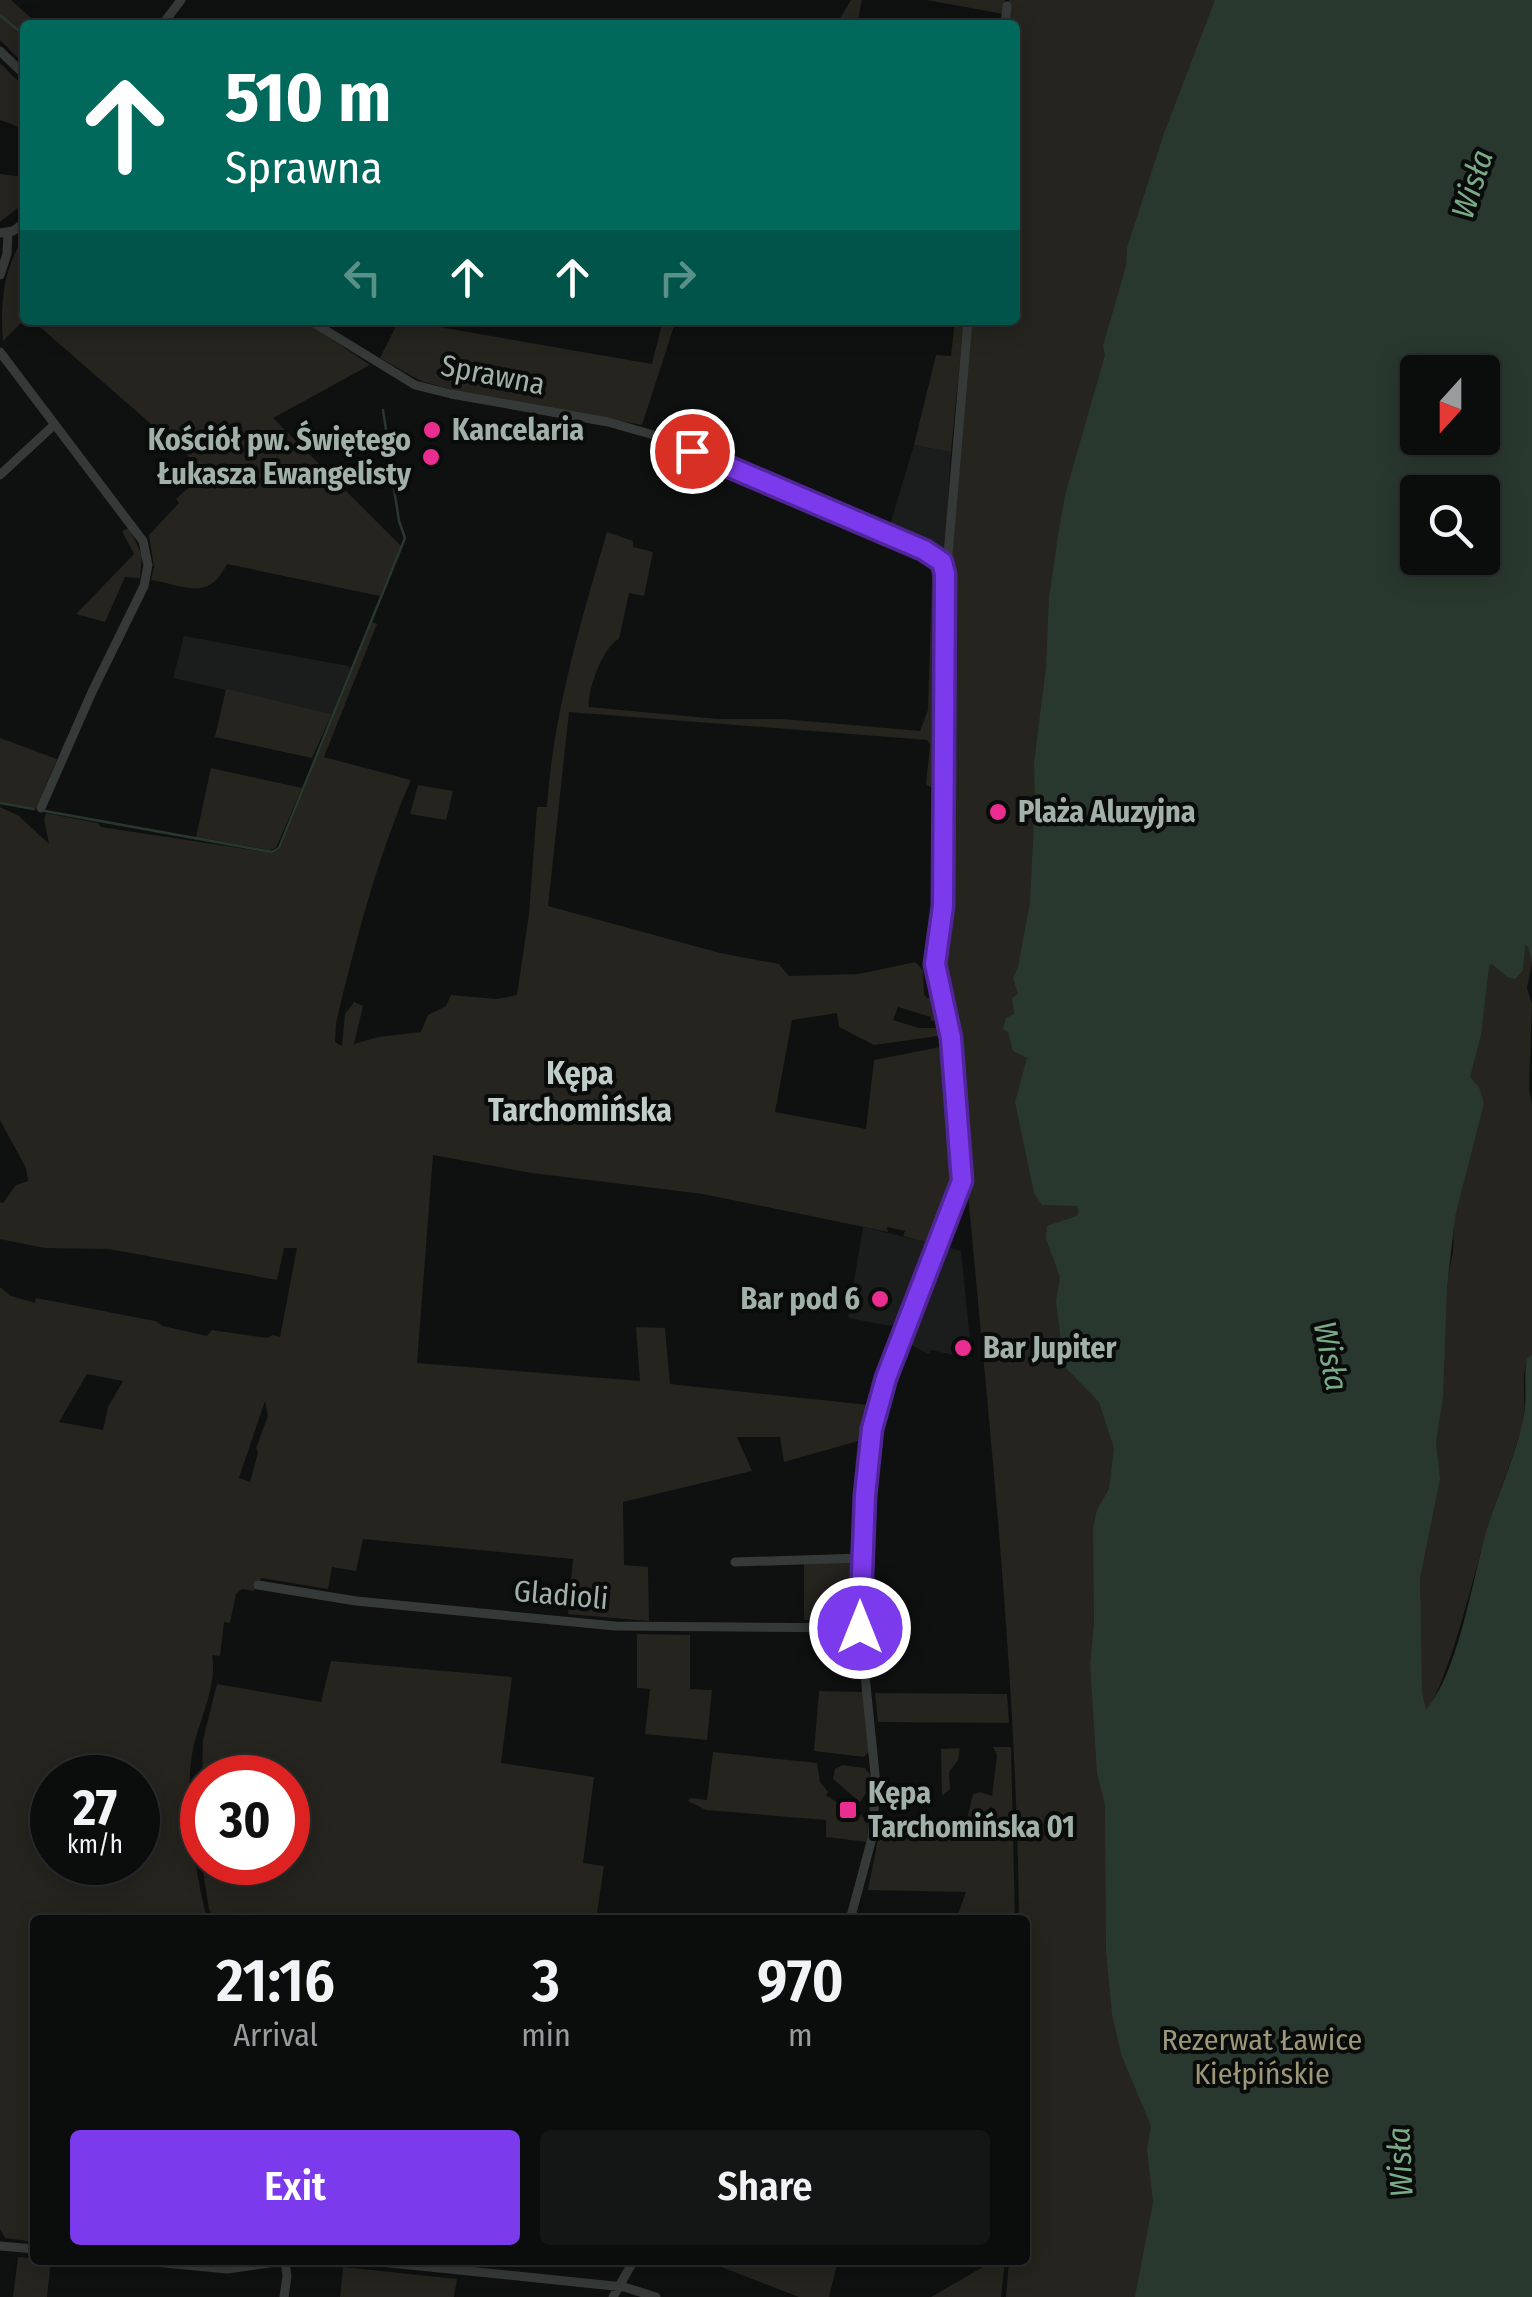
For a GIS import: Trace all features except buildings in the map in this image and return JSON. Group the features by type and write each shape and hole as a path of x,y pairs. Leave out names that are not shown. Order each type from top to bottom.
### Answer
{"street":[{"path":"166,20 181,0"},
{"path":"1006,20 1008,6"},
{"path":"0,51 20,70"},
{"path":"0,275 7,254 4,233"},
{"name":"Sprawna","path":"317,325 415,384 608,422 657,436 924,550 942,562"},
{"path":"851,1915 872,1838 876,1784 860,1628 872,1429 886,1378 962,1181 951,1038 935,964 941,935 946,585 942,562 948,555 968,325"},
{"path":"0,352 143,541 148,565 144,586 42,808"},
{"path":"0,475 54,425"},
{"path":"735,1562 862,1558"},
{"name":"Gladioli","path":"258,1584 356,1602 615,1626 860,1628"},
{"path":"0,2246 30,2249"},
{"path":"186,2265 227,2269 254,2265"},
{"path":"284,2297 288,2265"},
{"path":"401,2265 656,2297"},
{"path":"614,2292 631,2265"}],"shaded area":[{"path":"914,445 951,452 945,553 941,558 888,531"},
{"path":"184,636 351,667 332,714 173,678"},
{"path":"863,1227 926,1242 928,1248 901,1317 891,1326 848,1318"},
{"path":"942,1245 961,1251 972,1359 931,1350 929,1354 905,1342"}],"green space":[{"path":"0,0 11,0 33,20 20,20 20,60 0,40"},
{"path":"851,0 862,0 858,20 839,20"},
{"path":"927,0 1005,0 1003,14"},
{"name":"Rezerwat Ławice Kiełpińskie","path":"1009,0 1506,0 1413,355 1400,355 1400,403 1272,889 1532,2297 1006,2297 1009,2265 1030,2265 1030,1915 1019,1915 1003,1586 954,1030 943,960 948,957 942,798 949,558 968,325 1020,325 1020,20 1007,20"},
{"path":"0,63 20,83 20,127 0,120"},
{"path":"0,174 20,176 20,206 0,222"},
{"path":"20,245 20,324 3,341 5,287"},
{"path":"38,325 310,325 370,365 273,418 401,546 380,596 227,564 212,583 195,589 151,580 154,567 149,535 179,503 176,499 206,472"},
{"path":"396,325 428,325 652,364 662,325 674,325 642,425 453,390 421,381 380,358"},
{"path":"954,325 964,325 951,452 914,445 936,355 951,356"},
{"path":"670,432 890,525 888,531 667,436"},
{"path":"129,528 142,555 140,578 125,577 105,622 76,614 134,554 122,531"},
{"path":"607,532 633,541 633,547 653,552 644,596 629,593 619,639 607,650 597,670 589,707 920,731 928,710 932,577 930,567 914,551 929,559 940,574 938,790 926,785 930,745 927,740 569,712 548,906 720,953 779,964 789,976 859,974 915,962 923,970 924,994 927,998 938,998 942,1019 931,1021 931,1017 898,1007 893,1020 919,1028 944,1028 945,1035 874,1045 839,1027 837,1013 792,1020 775,1112 866,1129 874,1060 940,1047 950,1052 959,1153 952,1203 942,1224 926,1242 887,1227 888,1232 703,1194 532,1173 433,1155 417,1363 640,1381 636,1327 665,1328 670,1384 869,1405 862,1440 784,1462 780,1437 737,1437 752,1471 623,1502 624,1565 648,1567 649,1621 568,1614 573,1559 363,1539 356,1571 332,1567 328,1589 261,1578 254,1591 242,1589 236,1594 230,1623 224,1622 220,1656 212,1655 212,1680 192,1755 180,1755 180,1885 199,1885 206,1915 30,1915 30,2241 5,2238 0,2229 0,1287 11,1296 35,1303 36,1298 155,1321 207,1336 212,1330 280,1337 297,1248 284,1248 277,1280 109,1249 45,1248 0,1239 0,1202 16,1185 28,1181 26,1168 0,1120 0,807 19,816 49,844 46,813 98,823 101,827 273,853 280,849 372,622 377,624 324,757 411,780 368,900 336,1023 335,1042 342,1046 345,1014 354,1002 363,1006 354,1044 421,1032 428,1015 446,1006 451,995 497,999 517,995 529,914 537,807 547,807 562,703","holes":["87,1374 123,1381 108,1407 103,1430 59,1422","265,1401 268,1416 256,1448 250,1482 239,1478"]},
{"path":"226,689 332,714 312,758 215,737"},
{"path":"0,738 57,759 36,808 0,802"},
{"path":"211,768 302,788 276,848 196,837"},
{"path":"418,785 453,791 446,820 410,814"},
{"path":"1433,925 1528,947 1532,963 1527,988 1532,1004 1529,1088 1532,1355 1525,1369 1519,1435 1453,1651 1424,1720 1413,1634 1432,1354 1463,1178"},
{"path":"854,1561 853,1611 844,1619 804,1620 804,1562"},
{"path":"637,1634 690,1635 690,1689 712,1690 707,1740 645,1734 650,1689 637,1688"},
{"path":"331,1661 512,1677 501,1763 594,1777 583,1863 604,1866 597,1915 212,1915 205,1885 310,1885 310,1755 203,1755 217,1684 321,1702"},
{"path":"819,1691 863,1692 870,1750 864,1757 814,1751"},
{"path":"875,1693 1007,1694 1009,1723 878,1722"},
{"path":"993,1747 1011,1747 1015,1915 958,1915 966,1892 868,1890 881,1824 967,1819 973,1794 992,1796 997,1755"},
{"path":"960,1748 958,1760 949,1772 950,1789 942,1796 941,1749"},
{"path":"713,1752 817,1763 826,1795 868,1822 867,1842 826,1837 826,1820 706,1810 688,1801 707,1800"},
{"path":"842,1765 865,1768 871,1776 868,1791 860,1802 833,1779 835,1769"},
{"path":"18,2257 30,2258 30,2265 50,2265 47,2297 13,2297"},
{"path":"716,2265 837,2265 829,2297 799,2297"},
{"path":"986,2265 1004,2265 1001,2297 931,2297"},
{"path":"343,2267 457,2279 454,2297 340,2297"}],"water":[{"name":"Rezerwat Ławice Kiełpińskie","path":"1215,0 1532,0 1532,964 1525,946 1523,970 1515,979 1492,964 1489,966 1481,1035 1470,1077 1479,1087 1484,1103 1455,1217 1447,1287 1443,1396 1436,1443 1440,1479 1420,1578 1422,1692 1426,1710 1456,1649 1487,1529 1520,1434 1527,1359 1532,1355 1532,2297 1135,2297 1153,2202 1147,2149 1151,2126 1121,2054 1112,2014 1106,1951 1105,1805 1097,1773 1090,1665 1094,1624 1093,1528 1097,1510 1109,1489 1114,1448 1099,1402 1064,1366 1056,1301 1060,1277 1046,1239 1047,1226 1079,1212 1077,1206 1042,1205 1034,1193 1015,1102 1027,1058 1013,1051 1008,1032 1003,1029 1006,1018 1014,1014 1012,998 1018,994 1013,978 1030,902 1034,763 1046,667 1049,598 1065,495 1105,355 1103,346 1126,266 1127,248 1163,136"}],"waterway":[{"path":"0,15 20,32"},
{"path":"383,410 387,436"},
{"path":"45,811 272,852 279,848 405,538 387,443"},
{"path":"0,803 34,809"}],"place":[{"name":"Kancelaria","path":"432,430"},
{"name":"Kościół pw. Świętego Łukasza Ewangelisty","path":"431,457"},
{"name":"Plaża Aluzyjna","path":"998,812"},
{"name":"Bar pod 6","path":"880,1299"},
{"name":"Bar Jupiter","path":"963,1348"},
{"name":"Kępa Tarchomińska 01","path":"848,1810"}],"district":[{"name":"Kępa Tarchomińska","path":"580,1092"}],"route":[{"path":"692,451 924,550 942,562 945,574 943,906 935,964 951,1038 962,1181 886,1378 872,1429 859,1594 860,1628"}],"water label":[{"name":"Wisła","path":"1472,184"},
{"name":"Wisła","path":"1331,1356"},
{"name":"Wisła","path":"1400,2162"}]}
